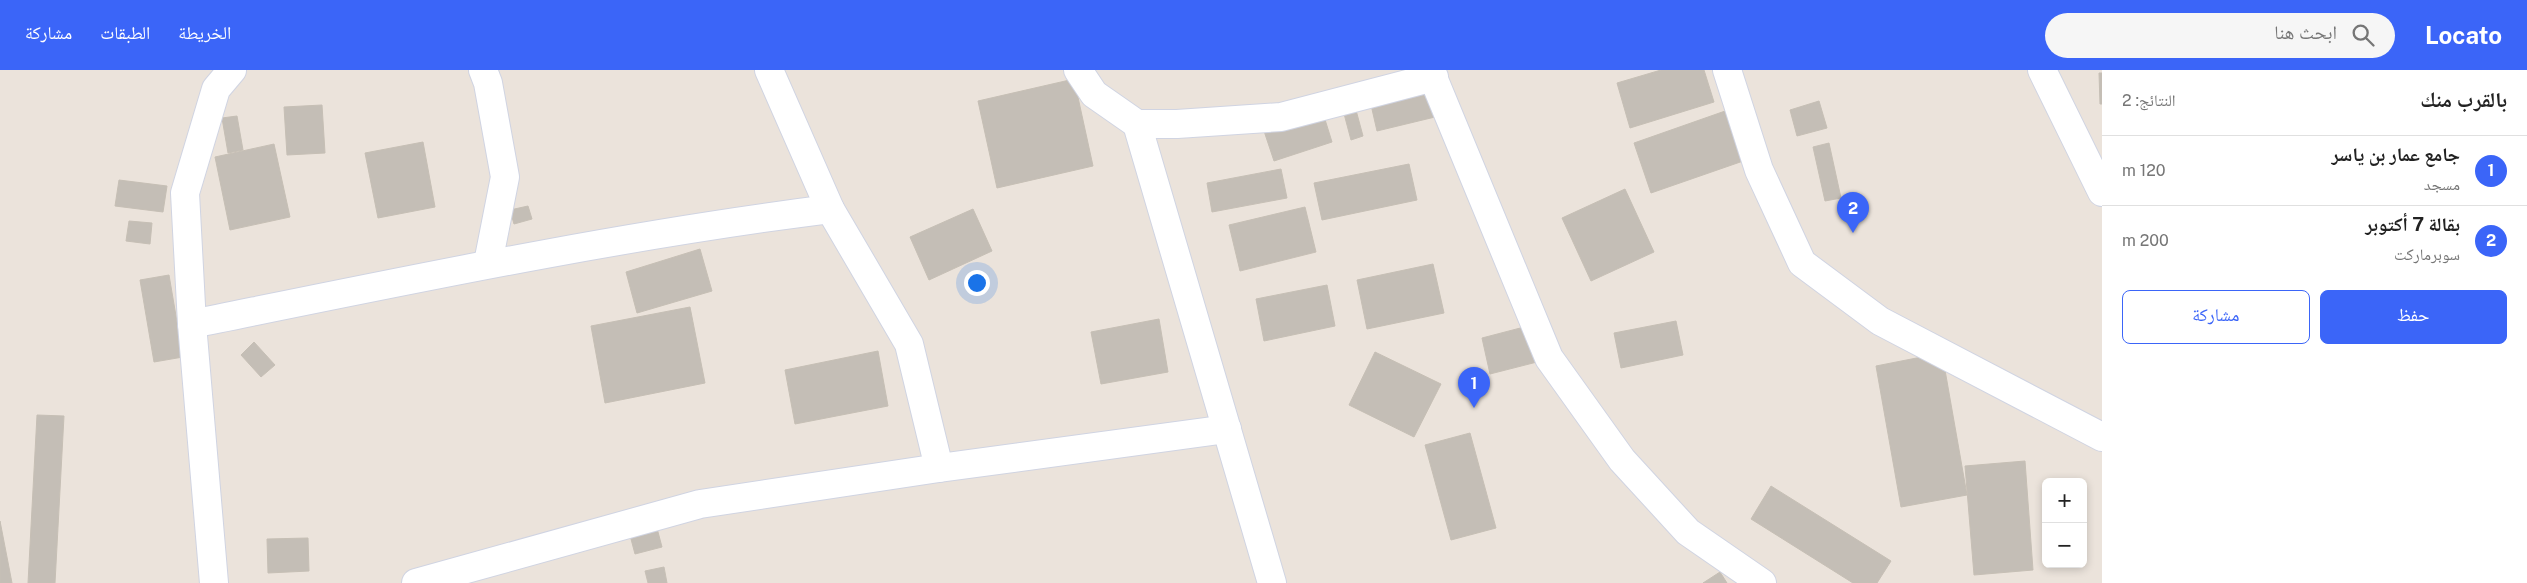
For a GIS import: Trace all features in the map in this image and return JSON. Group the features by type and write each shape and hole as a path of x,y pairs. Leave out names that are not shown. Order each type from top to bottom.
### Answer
{"street":[{"path":"214,583 192,324 185,193 216,89 232,70"},
{"path":"483,70 488,83 505,177 488,263"},
{"path":"769,70 830,209 909,344 939,468"},
{"path":"1078,70 1094,94 1137,124 1177,124 1281,117 1432,74 1548,358 1622,460 1688,532 1762,583"},
{"path":"1727,70 1759,170 1802,263 1880,321 2102,437"},
{"path":"2042,70 2102,192"},
{"path":"1137,124 1272,583"},
{"path":"192,324 488,263 735,221 830,209"},
{"path":"416,583 700,504 939,468 1227,430"}],"building":[{"path":"1661,70 1704,70 1714,102 1630,128 1617,83"},
{"path":"2099,73 2102,73 2102,104 2100,104"},
{"path":"1074,79 1093,166 997,188 978,101"},
{"path":"1426,81 1435,117 1377,131 1369,96"},
{"path":"1350,88 1363,136 1351,140 1338,91"},
{"path":"1318,97 1332,142 1274,161 1259,116"},
{"path":"1819,101 1827,128 1797,136 1790,110"},
{"path":"322,105 325,153 287,155 284,107"},
{"path":"1728,110 1746,160 1651,193 1634,143"},
{"path":"237,116 243,150 228,153 222,118"},
{"path":"423,142 435,207 378,218 365,153"},
{"path":"1829,143 1841,198 1825,201 1813,147"},
{"path":"274,144 290,217 230,230 215,157"},
{"path":"1409,164 1417,200 1322,220 1314,183"},
{"path":"1281,169 1287,198 1212,212 1207,183"},
{"path":"119,180 167,186 163,212 115,206"},
{"path":"1625,189 1654,252 1591,281 1562,218"},
{"path":"528,206 532,219 514,224 510,210"},
{"path":"1305,207 1316,252 1240,271 1229,225"},
{"path":"973,209 992,251 929,280 910,237"},
{"path":"129,221 152,223 150,244 126,241"},
{"path":"700,249 712,291 637,313 626,272"},
{"path":"1433,264 1444,313 1367,329 1357,280"},
{"path":"169,275 183,357 154,362 140,280"},
{"path":"1327,285 1335,326 1264,341 1256,299"},
{"path":"690,307 705,383 605,403 591,326"},
{"path":"1159,319 1168,372 1101,384 1091,332"},
{"path":"1676,321 1683,355 1621,368 1614,333"},
{"path":"1528,326 1537,362 1490,374 1482,338"},
{"path":"254,342 275,365 261,377 241,355"},
{"path":"878,351 888,406 795,424 785,370"},
{"path":"1375,352 1441,384 1414,437 1349,405"},
{"path":"1942,353 1967,495 1901,507 1876,366"},
{"path":"37,415 64,416 55,583 28,583"},
{"path":"1470,433 1496,528 1451,540 1425,445"},
{"path":"2025,461 2033,570 1974,575 1965,466"},
{"path":"1771,486 1891,561 1877,583 1853,583 1751,519"},
{"path":"654,517 662,547 635,554 627,524"},
{"path":"0,521 12,583 0,583"},
{"path":"308,538 309,571 268,573 267,539"},
{"path":"664,567 667,583 648,583 645,571"},
{"path":"1720,572 1727,583 1703,583"}],"place":[{"name":"بقالة 7 أكتوبر","path":"1853,233"},
{"name":"جامع عمار بن ياسر","path":"1474,408"}]}
